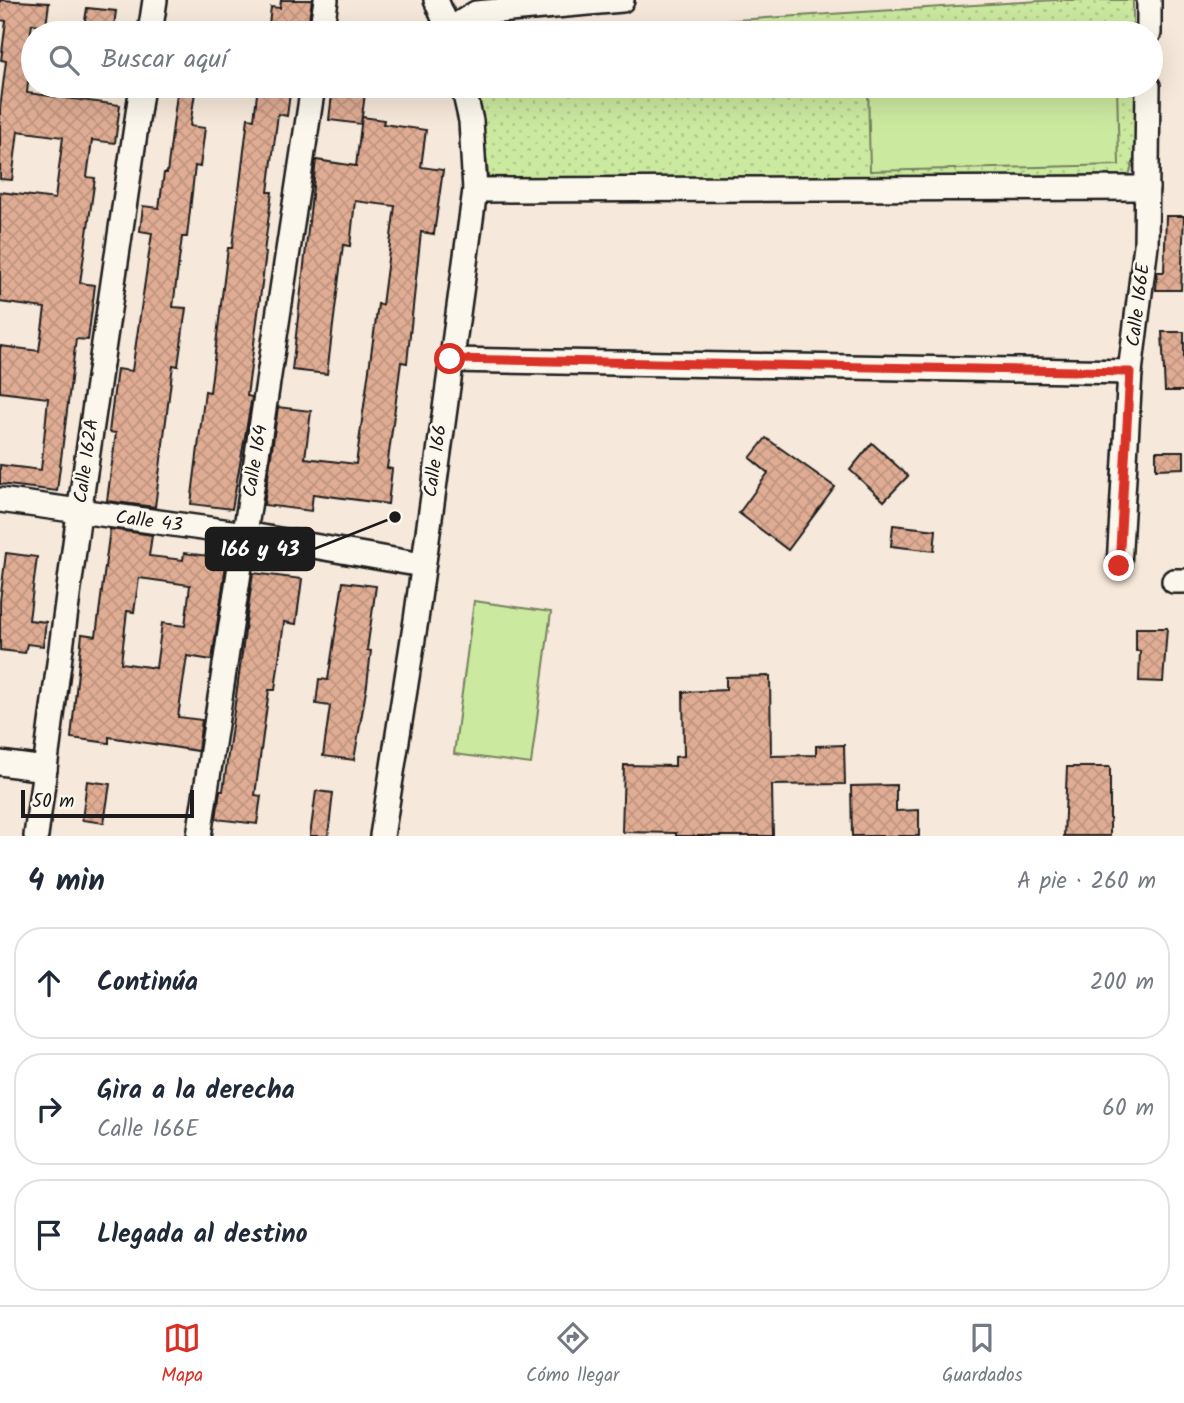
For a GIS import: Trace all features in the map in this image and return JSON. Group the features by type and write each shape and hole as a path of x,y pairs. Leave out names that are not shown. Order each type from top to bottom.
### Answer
{"street":[{"path":"152,21 155,0"},
{"path":"323,21 326,0"},
{"path":"436,0 445,21"},
{"path":"465,21 476,13 622,0"},
{"path":"1149,0 1149,21"},
{"name":"Calle 162A","path":"36,836 79,513 140,98"},
{"name":"Calle 164","path":"199,836 311,98"},
{"name":"Calle 166","path":"382,836 403,710 475,190 471,121 466,98"},
{"name":"Calle 166E","path":"1119,566 1130,372 1146,245 1148,98"},
{"path":"475,190 1147,188"},
{"path":"450,359 1130,372"},
{"name":"Calle 43","path":"0,500 245,534 422,565"},
{"path":"0,763 45,769"}],"green space":[{"path":"1055,0 1133,0 1133,21 719,21"},
{"path":"479,98 1135,98 1136,154 1129,175 489,180"},
{"path":"868,98 1117,98 1119,165 870,171"},
{"path":"474,601 551,612 531,764 454,754"}],"building":[{"path":"0,0 49,3 47,21 21,21 21,98 66,98 120,105 115,143 92,140 87,177 95,178 80,283 95,285 88,340 76,339 57,491 0,484 0,465 41,470 48,398 0,392 0,346 39,351 45,308 0,302 0,192 55,199 63,137 18,131 12,180 0,179 0,109 6,61 1,60 6,21 0,20"},
{"path":"281,0 312,0 309,21 269,21 271,7 280,8"},
{"path":"87,8 116,11 115,21 85,21"},
{"path":"176,98 194,98 190,126 205,128 200,167 195,166 187,237 182,237 173,307 186,308 178,366 173,365 155,507 107,501 116,433 109,432 117,369 132,371 152,233 140,231 143,206 159,208 164,173 167,173"},
{"path":"257,98 289,98 287,116 278,114 268,192 272,192 266,253 247,396 252,397 232,509 191,504 205,391 210,392 228,248 232,248 248,118 254,119"},
{"path":"332,98 364,98 361,124 329,120"},
{"path":"362,117 384,120 383,124 426,130 421,167 443,170 434,234 421,232 407,363 401,362 387,468 392,469 388,504 313,494 311,511 264,505 278,407 311,411 305,458 356,464 378,304 382,305 395,206 355,201 350,246 343,245 327,374 292,370 316,160 356,166"},
{"path":"1166,216 1184,216 1181,290 1156,290 1157,272 1164,272"},
{"path":"1162,332 1184,332 1184,391 1165,391"},
{"path":"766,438 835,487 788,550 739,513 768,473 750,458"},
{"path":"872,443 908,476 884,501 850,470"},
{"path":"1156,451 1184,451 1184,468 1156,469"},
{"path":"893,525 936,530 934,551 891,546"},
{"path":"110,529 152,535 149,556 183,560 184,553 227,558 212,660 187,656 178,717 202,720 198,751 109,737 109,743 71,738 82,634 96,636","holes":["139,578 190,585 185,626 162,623 156,668 121,663 127,611 134,612"]},
{"path":"6,553 37,557 29,620 46,622 43,646 27,644 25,653 0,650 0,601"},
{"path":"253,573 302,579 296,624 284,622 275,690 269,690 255,795 261,796 257,824 216,819 220,791 223,791"},
{"path":"343,582 376,586 367,650 371,651 367,685 354,760 323,756 330,706 316,704 319,679 328,680"},
{"path":"1136,628 1167,628 1163,682 1139,681 1140,651 1136,651"},
{"path":"770,676 771,756 816,755 816,746 844,745 845,784 772,785 773,836 676,836 676,833 622,832 624,765 675,766 675,757 684,756 683,692 726,690 726,677"},
{"path":"1067,767 1110,767 1110,836 1064,836"},
{"path":"87,781 110,784 104,823 82,820"},
{"path":"896,785 896,811 919,810 919,836 852,836 851,786"},
{"path":"316,791 333,793 328,836 310,836"}],"place":[{"name":"166 y 43","path":"395,517"}],"route":[{"path":"450,359 1130,372 1119,566"}]}
